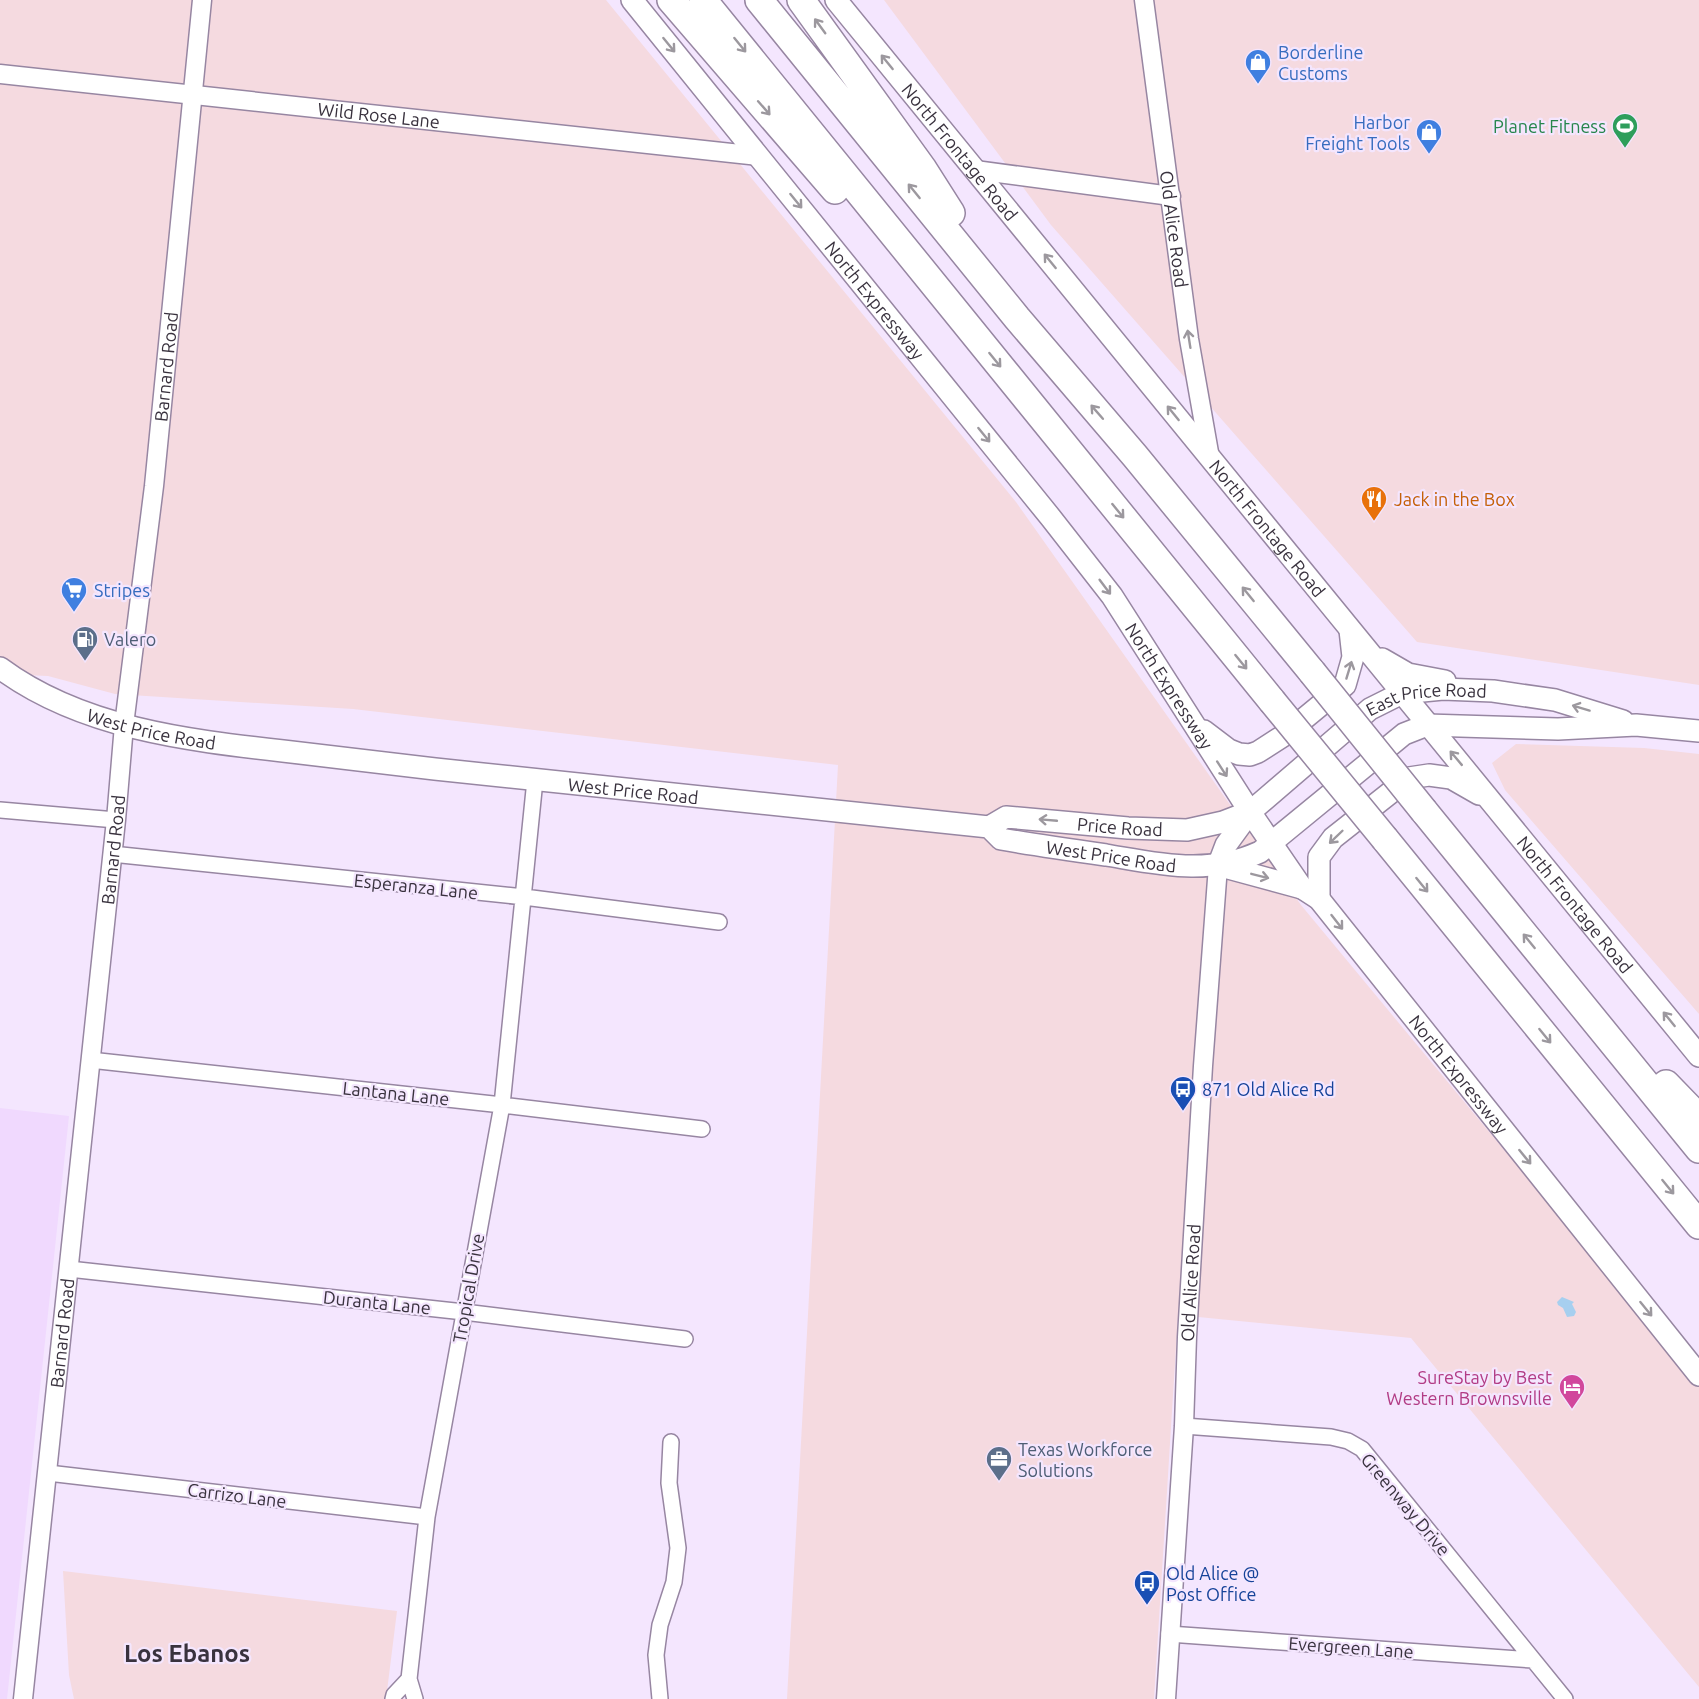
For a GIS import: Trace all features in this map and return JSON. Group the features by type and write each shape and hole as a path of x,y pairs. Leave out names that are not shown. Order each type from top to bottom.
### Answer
{"highway":[{"path":"671,0 889,253 972,331"},
{"path":"703,0 1699,1225"},
{"path":"759,0 1017,318 1135,456 1312,672 1699,1149"},
{"path":"801,0 923,169 1017,318"},
{"path":"1551,968 1699,1118"}],"main road":[{"name":"North Expressway","path":"632,0 1076,549 1112,596 1271,843 1699,1375"},
{"name":"North Frontage Road","path":"836,0 1699,1056"},
{"path":"1190,719 1228,750 1251,755 1258,752 1282,736 1345,685 1353,657 1350,630"},
{"path":"1371,653 1408,674 1492,691"},
{"name":"West Price Road","path":"0,669 34,692 95,716 196,741 535,780 989,827 1001,839 1184,867 1218,866 1247,858 1260,852 1271,843"},
{"name":"East Price Road","path":"1250,812 1370,709 1402,693 1443,689 1492,691 1555,700 1636,725"},
{"name":"East Price Road","path":"1271,843 1404,734 1427,724 1558,729 1636,725 1699,731"},
{"path":"1250,812 1226,845 1218,866 1311,893 1319,857 1333,838 1409,777 1429,775 1451,778 1492,801"},
{"name":"Price Road","path":"989,827 1006,817 1128,828 1187,830 1224,822 1250,812"}],"street":[{"name":"Barnard Road","path":"23,1699 116,820 124,725 154,486 202,0"},
{"name":"Old Alice Road","path":"1144,0 1189,339 1210,458"},
{"name":"Wild Rose Lane","path":"0,74 759,156"},
{"path":"975,170 1171,196"},
{"name":"Tropical Drive","path":"415,1699 409,1679 427,1517 502,1105 535,780"},
{"path":"0,810 116,820"},
{"name":"Esperanza Lane","path":"112,854 524,897 719,922"},
{"name":"Old Alice Road","path":"1166,1699 1184,1426 1203,1066 1218,866"},
{"name":"Lantana Lane","path":"90,1060 502,1105 702,1130"},
{"name":"Duranta Lane","path":"69,1269 464,1312 685,1339"},
{"name":"Greenway Drive","path":"1184,1426 1331,1437 1348,1441 1362,1449 1565,1699"},
{"path":"660,1699 656,1655 660,1625 674,1582 678,1548 669,1483 671,1442"},
{"name":"Carrizo Lane","path":"48,1473 427,1517"},
{"name":"Evergreen Lane","path":"1169,1634 1533,1660"},
{"path":"393,1699 409,1679"}],"shaded area":[{"path":"0,0 606,0 1016,502 1301,905 1699,1385 1699,1687 1411,1338 1178,1315 1154,1699 787,1699 838,765 353,709 115,694 48,676 0,674"},
{"path":"884,0 1699,0 1699,685 1417,642 1051,225"},
{"path":"1516,744 1644,748 1699,754 1699,1014 1505,790 1492,763"},
{"path":"0,1108 69,1116 7,1699 0,1699"},
{"path":"63,1571 397,1611 386,1699 74,1699 69,1675"}],"water":[{"path":"1562,1297 1574,1302 1572,1304 1576,1312 1574,1316 1567,1317 1563,1308 1558,1305 1557,1302"}],"place":[{"name":"Borderline Customs","path":"1258,85"},
{"name":"Planet Fitness","path":"1625,149"},
{"name":"Harbor Freight Tools","path":"1429,155"},
{"name":"Jack in the Box","path":"1374,522"},
{"name":"Stripes","path":"74,613"},
{"name":"Valero","path":"85,662"},
{"name":"871 Old Alice Rd","path":"1183,1112"},
{"name":"SureStay by Best Western Brownsville","path":"1572,1410"},
{"name":"Texas Workforce Solutions","path":"999,1482"},
{"name":"Old Alice @ Post Office","path":"1147,1606"}],"district":[{"name":"Los Ebanos","path":"187,1653"}]}
